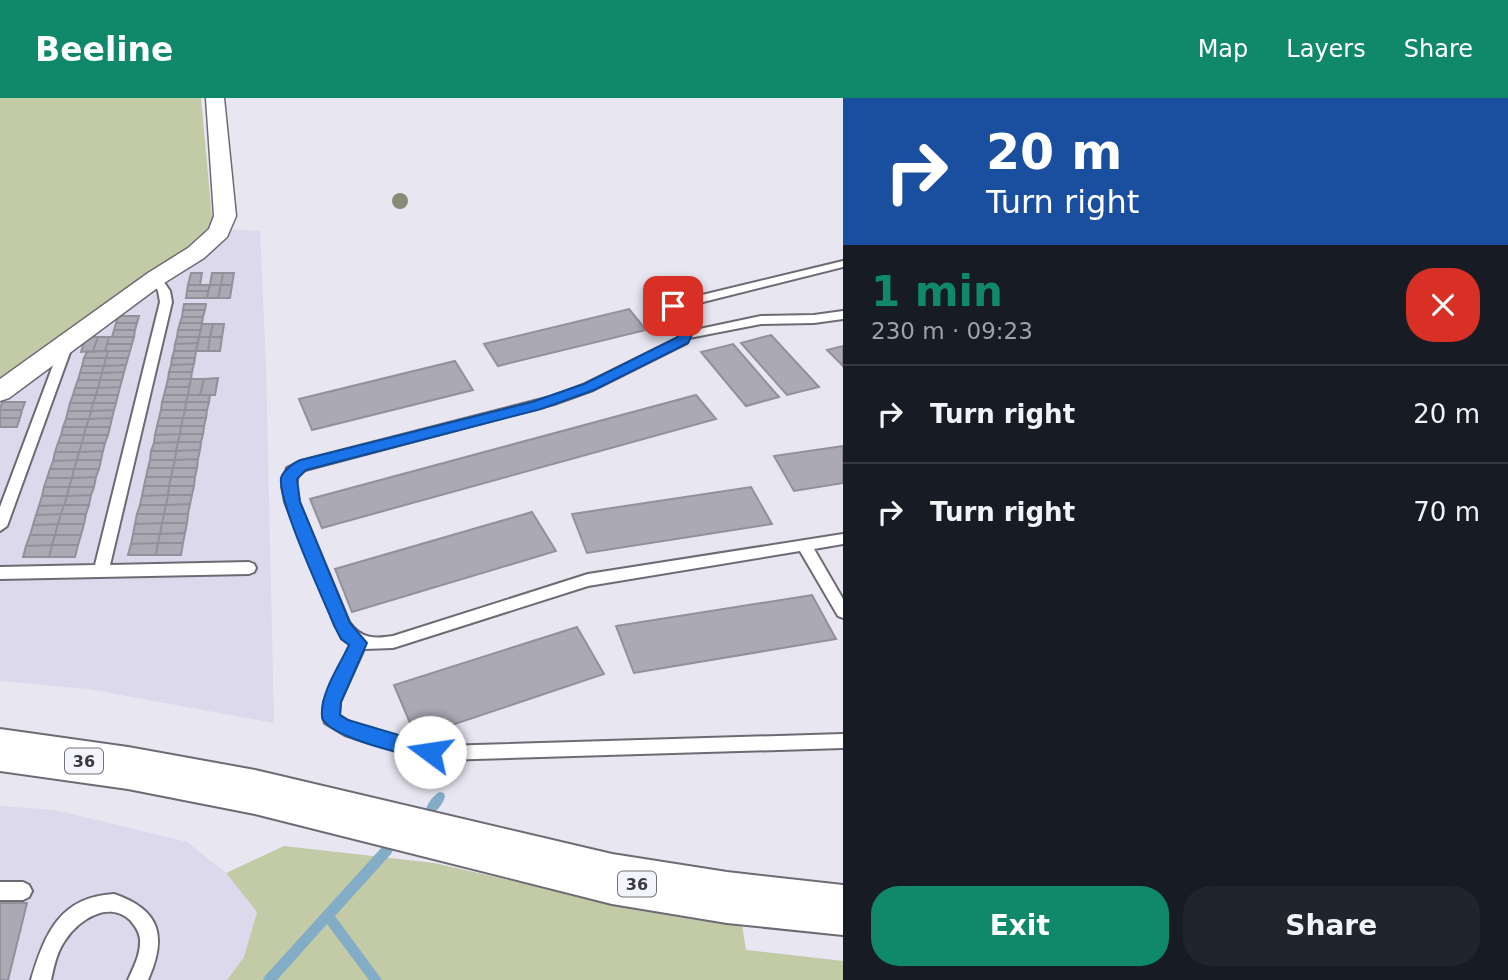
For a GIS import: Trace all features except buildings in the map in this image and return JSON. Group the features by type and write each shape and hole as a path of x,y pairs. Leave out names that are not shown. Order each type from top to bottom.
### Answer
{"main road":[{"name":"36","path":"0,750 154,772 341,811 608,879 694,894 843,911"}],"street":[{"path":"0,392 156,278 209,243 224,223 215,98"}],"lane":[{"path":"686,335 670,311 673,306 843,264"},
{"path":"101,571 166,302 164,290 156,278"},
{"path":"843,316 761,320 686,335 683,340 606,379 554,400 311,463 292,471 289,486 292,502 348,634 359,643 378,645 588,580 843,539"},
{"path":"0,526 67,342"},
{"path":"804,545 843,612"},
{"path":"0,573 249,568"},
{"path":"359,643 332,702 331,718 342,727 416,750 442,753 843,741"},
{"path":"0,891 23,891"},
{"path":"41,980 54,942 67,922 86,909 107,903 117,903 136,910 148,926 151,947 145,970 138,980"}],"shaded area":[{"path":"0,98 213,229 260,231 266,367 274,723 89,689 0,681"},
{"path":"0,806 55,810 187,842 226,873 257,912 244,957 227,980 0,980"}],"green space":[{"path":"0,98 201,98 213,229 0,379"},
{"path":"284,846 434,863 647,911 742,925 746,950 843,961 843,980 227,980 244,957 257,912 226,873"}],"waterway":[{"path":"431,809 440,797"},
{"path":"269,980 387,850"},
{"path":"328,916 376,980"}],"route":[{"path":"430,752 342,727 331,718 332,702 359,643 348,634 343,625 292,502 289,486 292,471 301,466 536,406 589,387 683,340 686,335 670,311 673,306"}]}
